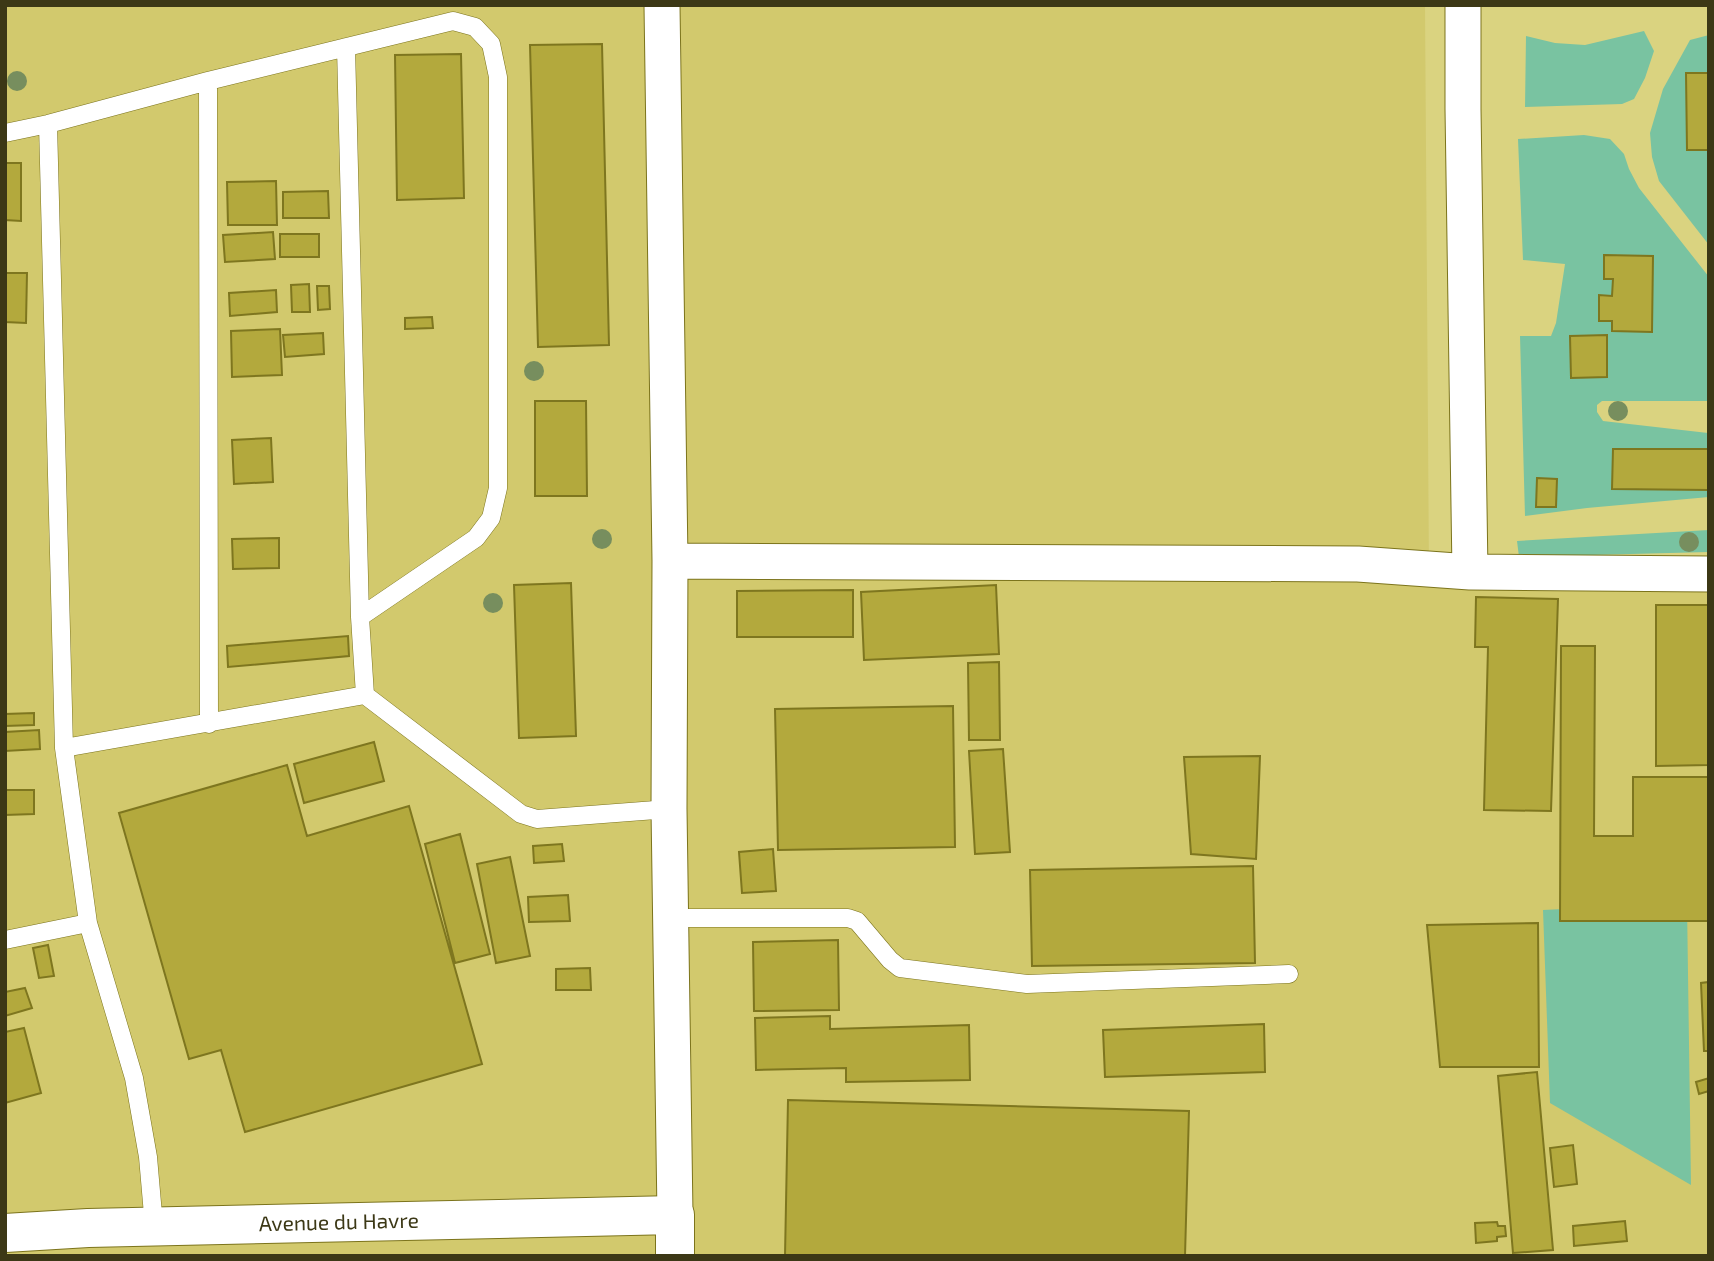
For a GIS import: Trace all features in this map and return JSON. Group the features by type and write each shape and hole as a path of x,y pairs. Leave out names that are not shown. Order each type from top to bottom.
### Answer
{"street":[{"path":"662,5 670,561 669,809 675,1256"},
{"path":"1463,5 1470,572"},
{"path":"670,561 1358,564 1470,572 1709,573"},
{"name":"Avenue du Havre","path":"5,1233 154,1226 675,1215"}],"lane":[{"path":"5,133 453,21 475,27 491,44 498,77 498,488 491,518 476,538 360,617"},
{"path":"346,47 360,617 365,695"},
{"path":"208,81 209,724"},
{"path":"48,124 64,748 88,923 134,1078 148,1157 154,1226"},
{"path":"64,748 365,695 521,814 537,819 669,809"},
{"path":"671,918 848,918 857,921 900,968 1027,984 1289,974"},
{"path":"5,940 88,923"}],"shaded area":[{"path":"5,5 1425,5 1429,574 1709,582 1709,1256 5,1256"}],"green space":[{"path":"1644,31 1654,51 1634,99 1622,104 1525,107 1526,36 1555,43 1585,45"},
{"path":"1709,35 1709,245 1659,181 1652,157 1650,133 1663,89 1690,40"},
{"path":"1584,135 1610,139 1624,154 1639,188 1709,277 1709,401 1602,401 1597,405 1597,412 1603,421 1708,433 1709,497 1525,516 1520,336 1551,336 1556,323 1565,264 1523,260 1518,139"},
{"path":"1709,530 1709,552 1519,557 1517,541"},
{"path":"1687,903 1691,1185 1550,1103 1543,910"}],"building":[{"path":"602,44 609,345 538,347 530,45"},
{"path":"461,54 464,198 397,200 395,55"},
{"path":"1686,73 1709,73 1709,150 1687,150"},
{"path":"5,163 21,163 21,221 5,220"},
{"path":"276,181 277,225 228,225 227,182"},
{"path":"328,191 329,218 283,218 283,192"},
{"path":"273,232 275,259 225,262 223,235"},
{"path":"280,234 319,234 319,257 280,257"},
{"path":"1604,255 1653,256 1652,332 1612,331 1612,321 1599,321 1599,295 1612,296 1613,279 1604,279"},
{"path":"5,273 27,273 26,323 5,322"},
{"path":"309,284 310,312 292,312 291,285"},
{"path":"317,286 329,286 330,309 318,310"},
{"path":"276,290 277,312 230,316 229,293"},
{"path":"432,317 433,328 405,329 405,318"},
{"path":"280,329 282,375 232,377 231,331"},
{"path":"323,333 324,354 285,357 283,335"},
{"path":"1607,335 1607,377 1571,378 1570,336"},
{"path":"535,401 586,401 587,496 535,496"},
{"path":"271,438 273,482 234,484 232,440"},
{"path":"1613,449 1709,449 1709,490 1612,489"},
{"path":"1537,478 1557,479 1556,507 1536,507"},
{"path":"279,538 279,568 233,569 232,539"},
{"path":"571,583 576,736 519,738 514,585"},
{"path":"996,585 999,654 864,660 861,592"},
{"path":"853,590 853,637 737,637 737,591"},
{"path":"1476,597 1558,599 1551,811 1484,810 1488,647 1475,647"},
{"path":"1656,605 1709,605 1709,765 1656,766"},
{"path":"348,636 349,656 228,667 227,646"},
{"path":"1561,646 1595,646 1594,836 1633,836 1633,777 1709,777 1709,921 1560,921"},
{"path":"999,662 1000,740 969,740 968,663"},
{"path":"953,706 955,847 778,850 775,709"},
{"path":"34,713 34,725 5,726 5,714"},
{"path":"39,730 40,749 5,751 5,732"},
{"path":"374,742 384,781 304,803 294,764"},
{"path":"1003,749 1010,852 975,854 969,751"},
{"path":"1260,756 1256,859 1191,854 1184,757"},
{"path":"287,765 307,836 409,806 482,1064 245,1132 221,1050 189,1059 119,813"},
{"path":"5,790 34,790 34,814 5,815"},
{"path":"460,834 490,954 455,963 425,844"},
{"path":"562,844 564,861 534,863 533,846"},
{"path":"773,849 776,891 742,893 739,852"},
{"path":"510,857 530,956 496,963 477,864"},
{"path":"1253,866 1255,963 1032,966 1030,870"},
{"path":"568,895 570,921 529,922 528,897"},
{"path":"1538,923 1539,1067 1440,1067 1427,925"},
{"path":"838,940 839,1010 754,1011 753,942"},
{"path":"48,945 54,976 39,978 33,948"},
{"path":"590,968 591,990 556,990 556,969"},
{"path":"1709,982 1709,1051 1704,1051 1701,983"},
{"path":"25,988 32,1008 5,1016 5,992"},
{"path":"830,1016 830,1029 969,1025 970,1080 846,1082 846,1068 756,1070 755,1018"},
{"path":"1264,1024 1265,1072 1105,1077 1103,1030"},
{"path":"24,1028 41,1093 5,1103 5,1032"},
{"path":"1537,1072 1553,1250 1513,1253 1498,1076"},
{"path":"1709,1078 1709,1091 1699,1094 1696,1082"},
{"path":"788,1100 1189,1111 1185,1256 785,1256"},
{"path":"1573,1145 1577,1184 1554,1187 1550,1148"},
{"path":"1625,1221 1627,1241 1574,1246 1573,1226"},
{"path":"1497,1222 1498,1226 1505,1226 1506,1236 1497,1237 1497,1241 1476,1243 1475,1223"}]}
